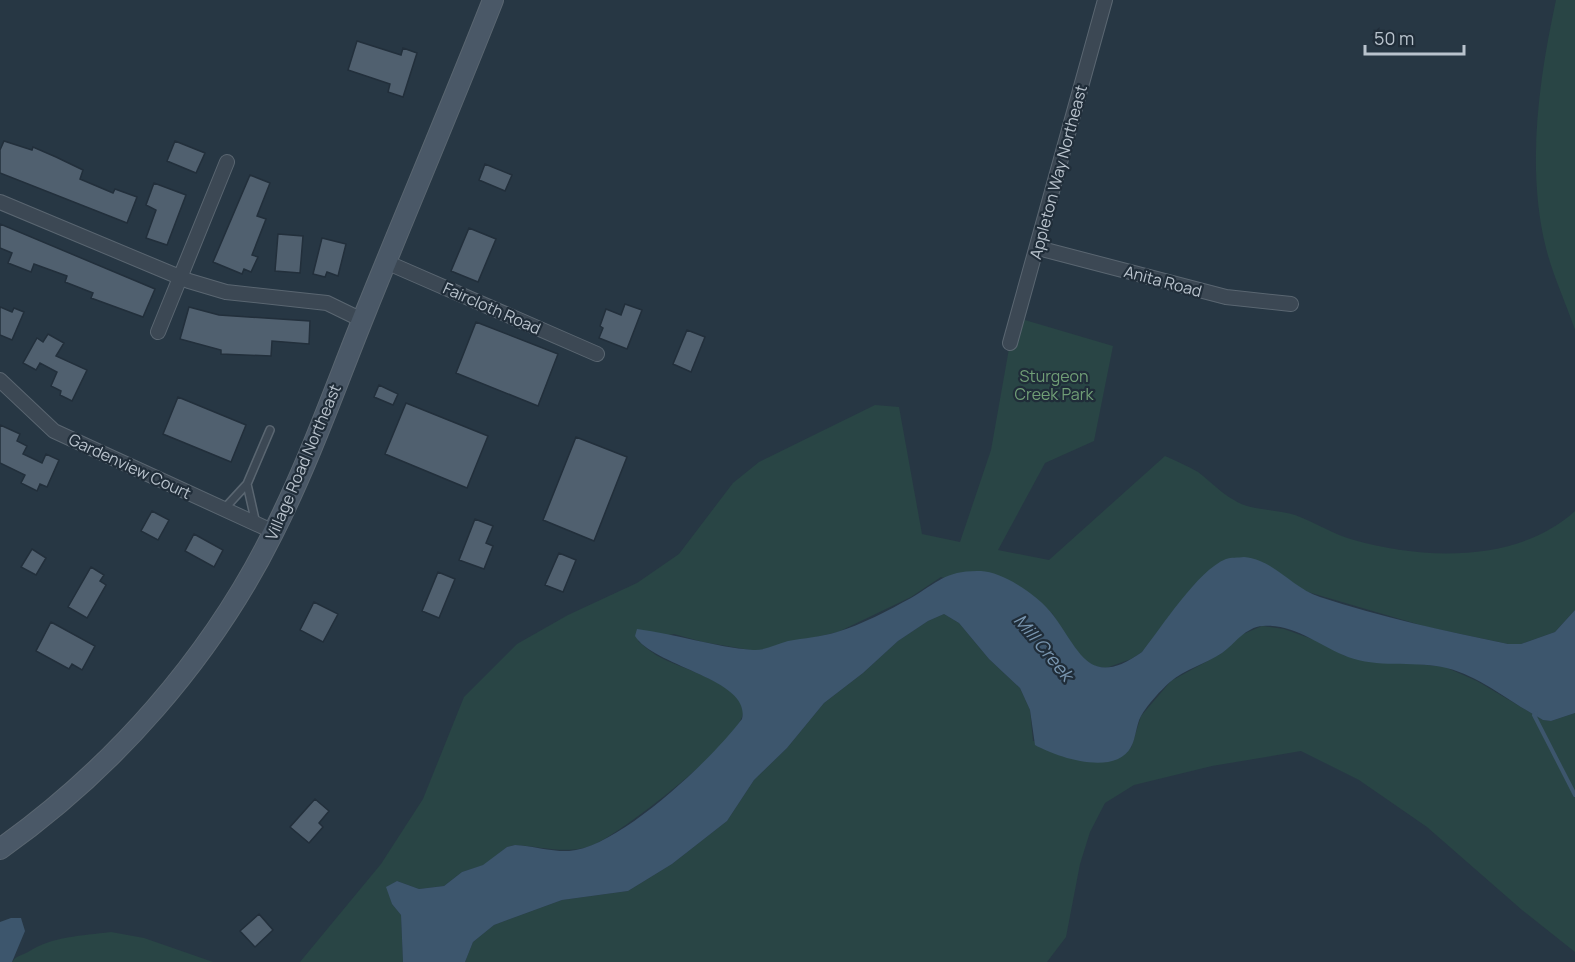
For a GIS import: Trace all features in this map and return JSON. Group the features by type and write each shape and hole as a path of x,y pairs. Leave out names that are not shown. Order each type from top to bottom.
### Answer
{"main road":[{"name":"Village Road Northeast","path":"0,849 41,818 144,720 232,607 274,532 493,0"}],"street":[{"name":"Appleton Way Northeast","path":"1010,343 1105,0"},
{"path":"158,332 182,278 227,162"},
{"path":"0,202 182,278 226,292 327,303 362,320"},
{"name":"Anita Road","path":"1038,248 1226,297 1291,304"},
{"name":"Faircloth Road","path":"386,262 597,354"},
{"name":"Gardenview Court","path":"0,380 54,431 274,532"}],"lane":[{"path":"224,509 247,484 270,430"},
{"path":"247,484 256,524"}],"green space":[{"path":"1556,0 1575,0 1575,330 1546,248 1537,187 1536,155 1540,92"},
{"name":"Sturgeon Creek Park","path":"1018,318 1113,346 1094,441 1045,463 998,550 1049,560 1165,456 1198,472 1240,504 1295,515 1354,540 1410,551 1440,553 1498,548 1526,540 1552,528 1575,511 1575,610 1555,632 1521,644 1508,644 1427,627 1308,592 1195,584 1142,652 1131,659 1106,668 1094,666 1081,657 1070,644 1052,613 941,577 911,597 838,632 756,651 703,642 674,634 638,641 656,655 718,683 738,699 743,709 740,722 706,760 630,822 585,848 566,850 514,845 507,847 484,865 462,872 444,886 419,889 397,881 387,887 392,904 401,915 403,962 300,962 381,864 423,799 464,697 517,644 568,615 637,583 679,554 733,483 759,462 875,405 899,407 922,534 960,542 991,450 1010,343"},
{"path":"944,614 959,623 989,659 1020,688 1030,710 1033,741 1131,748 1141,716 1171,681 1222,653 1241,635 1262,626 1284,629 1320,642 1345,656 1445,667 1477,681 1543,720 1551,721 1575,713 1575,952 1522,910 1427,827 1359,780 1301,751 1212,766 1134,785 1105,803 1090,832 1080,864 1066,937 1047,962 465,962 473,942 494,925 562,900 628,891 672,864 727,821 754,780 787,748 824,703 863,673 898,641 928,621"},
{"path":"111,932 144,938 213,962 12,962 17,957 47,943 68,937"}],"water":[{"name":"Mill Creek","path":"1244,557 1265,563 1310,593 1320,597 1413,623 1508,644 1521,644 1555,632 1575,610 1575,713 1551,721 1543,720 1481,682 1455,671 1430,665 1359,660 1338,653 1286,628 1263,626 1251,629 1222,653 1176,677 1166,685 1139,720 1133,743 1123,756 1112,761 1085,762 1057,755 1035,745 1030,710 1020,688 989,659 959,623 944,614 928,621 898,641 863,673 824,703 787,748 754,780 727,821 672,864 628,891 562,900 494,925 473,942 465,962 403,962 401,915 392,904 386,887 397,881 419,889 444,886 462,872 483,865 507,847 515,845 563,851 590,846 613,835 663,798 710,756 742,719 741,705 732,694 718,683 645,647 635,636 637,629 724,646 762,649 846,629 894,607 943,578 969,571 981,571 1000,576 1031,593 1053,615 1079,653 1098,666 1110,667 1124,663 1142,652 1192,587 1215,565 1228,558"},
{"path":"11,918 21,918 25,931 12,962 0,962 0,922"}],"building":[{"path":"357,41 401,55 403,48 417,53 403,97 388,92 390,84 348,70"},
{"path":"4,141 32,150 33,147 83,170 80,179 113,193 115,189 137,197 127,223 0,173 0,150"},
{"path":"175,141 205,153 196,173 167,161"},
{"path":"485,164 512,175 505,191 479,180"},
{"path":"250,175 270,183 257,216 266,219 252,255 258,257 251,272 244,269 242,274 213,262"},
{"path":"154,183 186,195 167,245 146,238 156,210 146,205"},
{"path":"0,224 155,289 143,317 91,298 93,293 65,282 67,276 34,264 31,272 8,263 12,253 0,248"},
{"path":"469,228 496,239 478,282 451,271"},
{"path":"278,234 303,236 300,273 275,271"},
{"path":"322,238 346,244 338,276 327,272 325,277 313,274"},
{"path":"625,304 642,310 627,349 599,338 603,328 600,326 606,309 621,315"},
{"path":"0,307 12,312 14,308 24,312 12,340 0,335"},
{"path":"189,307 219,315 310,321 309,344 272,341 271,356 221,354 221,350 180,339"},
{"path":"476,322 558,354 538,406 456,373"},
{"path":"687,330 705,337 691,372 673,364"},
{"path":"48,334 64,343 56,356 87,370 72,401 60,395 61,391 51,386 57,372 40,363 36,370 23,363 37,338 43,342"},
{"path":"379,385 398,394 393,405 374,397"},
{"path":"178,397 246,425 231,462 163,434"},
{"path":"406,403 488,436 467,488 385,454"},
{"path":"0,425 20,434 17,441 27,446 23,454 42,463 46,454 59,460 47,487 40,484 37,491 21,483 25,475 0,463"},
{"path":"576,437 627,457 594,541 543,520"},
{"path":"152,511 169,520 158,540 141,531"},
{"path":"475,519 493,526 486,543 493,546 484,569 459,560"},
{"path":"194,534 223,550 214,567 185,551"},
{"path":"32,549 46,558 36,575 21,567"},
{"path":"559,553 576,560 563,592 545,585"},
{"path":"91,567 104,575 100,581 106,585 87,618 68,607"},
{"path":"438,572 455,579 439,618 422,611"},
{"path":"314,602 338,614 323,642 300,630"},
{"path":"51,622 95,646 82,670 72,664 69,669 36,651"},
{"path":"315,799 329,811 319,823 323,827 309,843 290,827"},
{"path":"259,914 273,930 255,947 240,931"}],"waterway":[{"path":"1536,713 1534,715 1575,795"}]}
